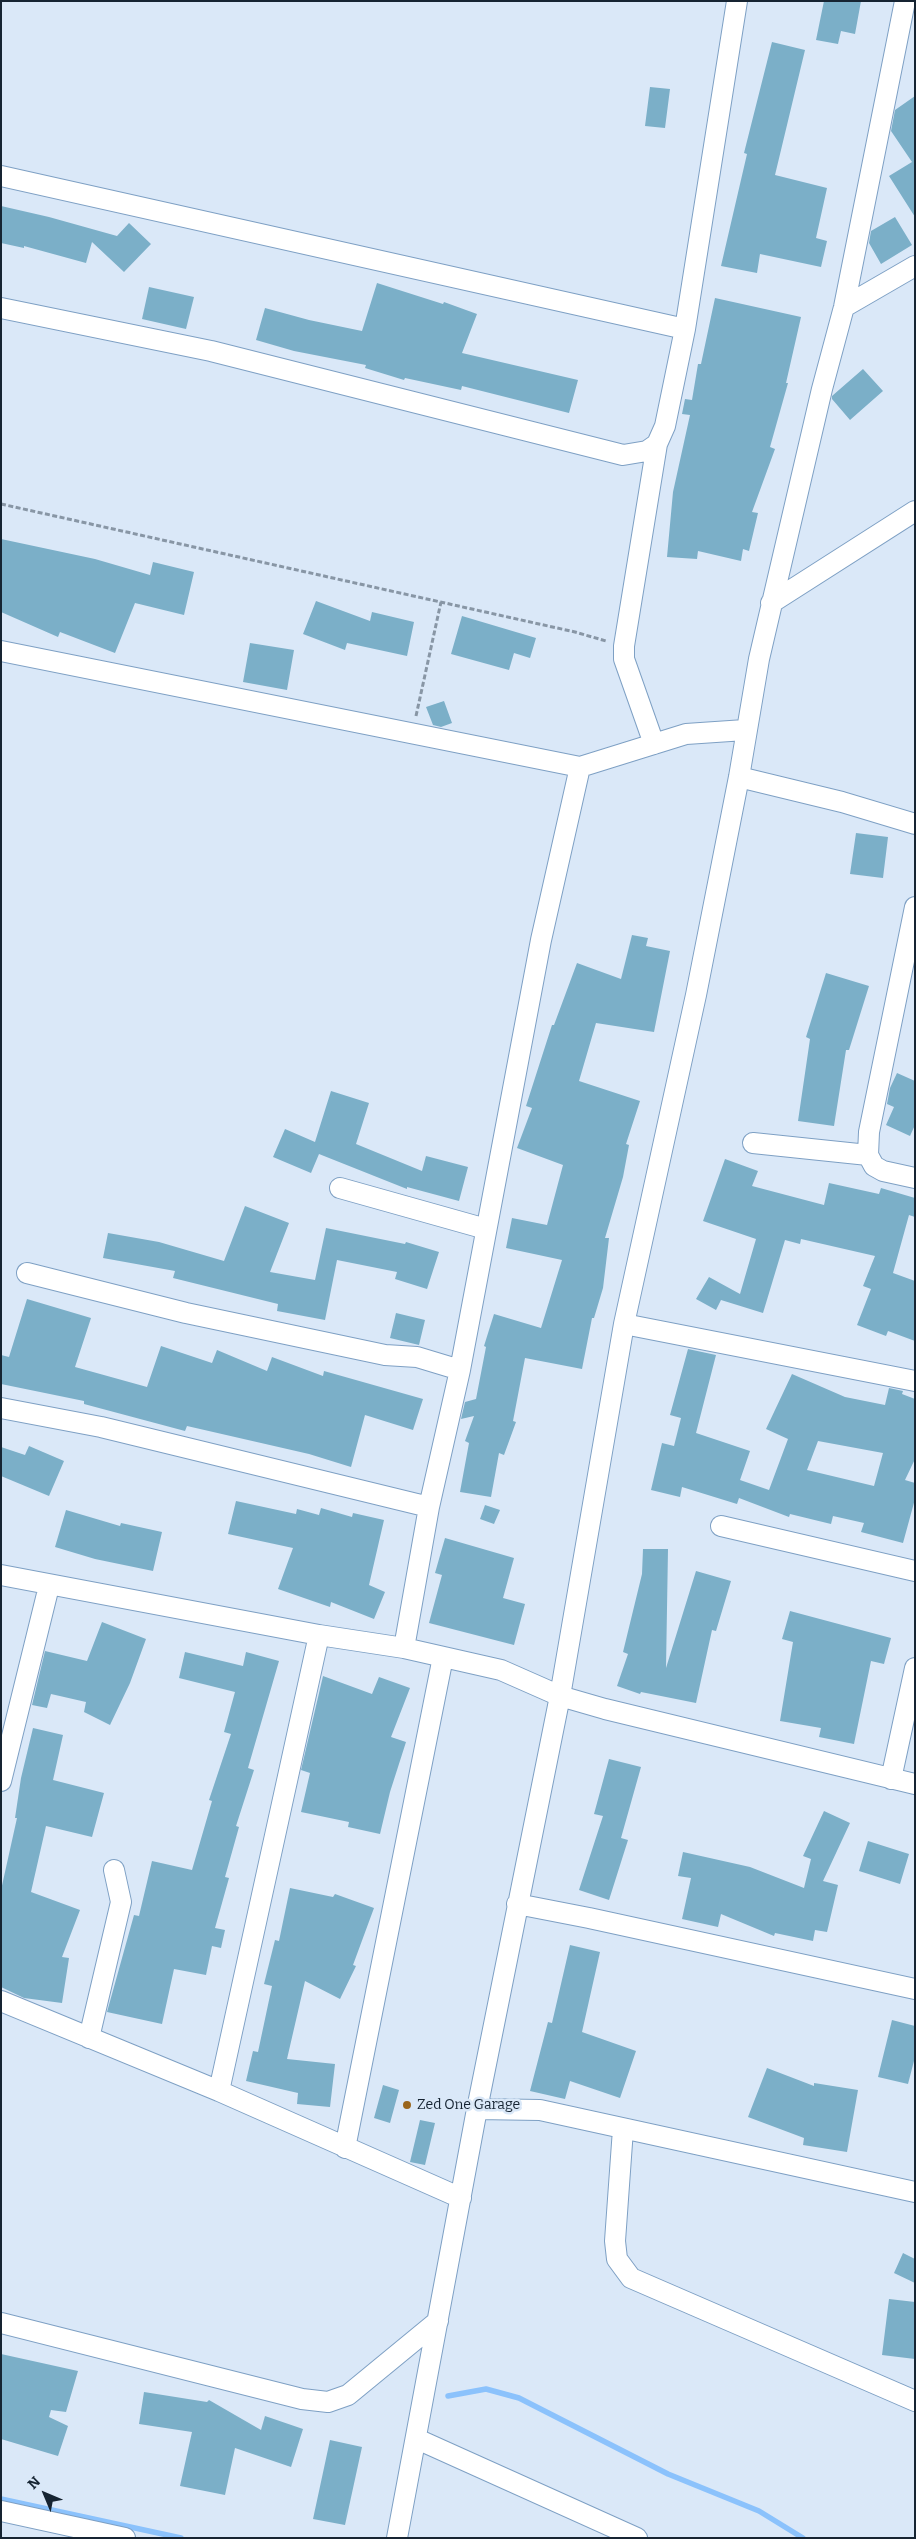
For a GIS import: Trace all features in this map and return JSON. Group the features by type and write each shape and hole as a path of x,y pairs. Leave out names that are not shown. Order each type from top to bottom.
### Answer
{"street":[{"path":"654,744 624,659 624,646 657,444 665,426 685,329 737,1"},
{"path":"397,2538 417,2439 477,2109 560,1696 624,1324 696,996 739,777 745,730 771,604 820,398 844,307 905,1"},
{"path":"896,48 915,37"},
{"path":"1,176 685,329"},
{"path":"844,307 915,266"},
{"path":"1,308 211,351 623,455 646,451 657,444"},
{"path":"771,604 915,511"},
{"path":"1,651 580,768 686,734 745,730"},
{"path":"404,1648 429,1507 460,1370 542,940 580,768"},
{"path":"739,777 842,802 915,824"},
{"path":"915,906 869,1132 868,1155 874,1166 883,1171 915,1178"},
{"path":"753,1142 868,1155"},
{"path":"340,1188 486,1229"},
{"path":"27,1273 186,1313 385,1355 417,1357 460,1370"},
{"path":"624,1324 915,1381"},
{"path":"1,1408 101,1427 429,1507"},
{"path":"721,1526 915,1571"},
{"path":"1,1575 49,1586 319,1635 404,1648 500,1670 560,1696 915,1784"},
{"path":"1,1781 49,1586"},
{"path":"219,2091 319,1635"},
{"path":"344,2148 443,1657"},
{"path":"891,1779 915,1668"},
{"path":"89,2038 121,1902 114,1870"},
{"path":"517,1904 915,1989"},
{"path":"1,2001 219,2091 344,2148 461,2198"},
{"path":"477,2109 540,2110 915,2192"},
{"path":"623,2129 615,2241 617,2259 631,2278 915,2401"},
{"path":"1,2323 302,2399 328,2402 348,2396 438,2321"},
{"path":"417,2439 638,2538"},
{"path":"1,2511 125,2538"}],"path":[{"path":"1,504 575,632 624,646"},
{"path":"412,733 441,602"}],"building":[{"path":"824,1 861,1 855,34 841,31 838,44 816,40"},
{"path":"772,42 805,50 775,175 827,188 816,238 827,241 821,267 760,254 757,273 721,266 747,154 744,153"},
{"path":"650,87 670,89 665,128 645,126"},
{"path":"915,96 915,217 889,176 912,162 891,131 895,110"},
{"path":"1,206 117,236 129,223 151,244 124,272 92,242 86,263 24,246 24,248 1,243"},
{"path":"895,217 912,245 881,264 869,243 871,231"},
{"path":"377,283 443,304 444,302 477,314 462,353 578,380 569,413 462,386 461,390 405,378 404,380 365,368 366,365 294,351 256,340 265,308 309,320 362,331"},
{"path":"149,287 194,297 186,329 142,319"},
{"path":"715,298 801,317 786,383 788,383 770,447 775,449 752,512 758,513 749,551 743,549 741,561 698,551 697,559 667,557 673,492 690,415 682,414 685,399 692,400 698,364 701,364"},
{"path":"863,369 883,391 850,420 832,399 832,396"},
{"path":"1,539 95,559 150,575 153,562 194,572 184,615 135,603 115,653 60,632 58,637 1,612"},
{"path":"316,601 370,621 372,612 414,622 407,656 347,643 345,650 303,634"},
{"path":"462,616 536,638 530,658 514,653 509,670 451,654"},
{"path":"250,643 294,650 287,690 243,682"},
{"path":"444,701 452,723 441,727 433,725 426,707"},
{"path":"856,833 888,837 883,878 850,874"},
{"path":"632,935 648,938 646,946 670,951 654,1032 596,1023 579,1081 640,1101 626,1144 629,1145 623,1177 605,1238 609,1238 603,1288 594,1318 592,1318 582,1369 525,1358 513,1421 516,1422 504,1455 499,1453 491,1497 460,1492 469,1443 465,1441 474,1416 461,1419 465,1402 476,1399 486,1347 484,1346 494,1314 541,1328 562,1260 506,1248 512,1218 547,1225 563,1165 517,1148 532,1108 526,1106 552,1025 554,1025 577,963 621,979"},
{"path":"826,973 869,986 849,1050 846,1050 834,1126 798,1121 810,1039 806,1037"},
{"path":"897,1073 915,1081 915,1125 910,1136 886,1125 894,1107 887,1104 890,1088"},
{"path":"331,1091 369,1103 356,1144 422,1171 426,1156 468,1167 459,1201 407,1187 407,1189 319,1154 311,1173 273,1157 285,1129 315,1142"},
{"path":"725,1159 758,1171 752,1186 824,1205 829,1183 879,1194 881,1188 915,1198 915,1217 909,1215 893,1273 915,1281 915,1341 888,1331 886,1336 857,1325 871,1289 863,1286 875,1256 801,1239 800,1244 785,1240 763,1313 721,1300 716,1310 696,1299 709,1277 740,1294 756,1239 703,1221"},
{"path":"245,1206 289,1223 270,1272 315,1280 326,1228 405,1244 406,1242 439,1252 427,1289 395,1279 397,1272 337,1260 325,1320 277,1311 278,1304 173,1278 175,1271 103,1258 108,1233 159,1242 224,1261"},
{"path":"27,1299 91,1318 75,1367 147,1387 161,1346 212,1363 217,1350 267,1371 272,1357 323,1376 324,1371 423,1399 413,1430 365,1415 351,1467 309,1454 187,1426 185,1431 84,1404 84,1401 1,1384 1,1355 9,1357"},
{"path":"396,1313 425,1320 419,1345 390,1338"},
{"path":"688,1349 716,1355 696,1433 750,1451 740,1480 769,1490 788,1439 766,1429 792,1374 845,1397 885,1405 889,1388 903,1391 902,1394 915,1399 915,1459 905,1480 915,1483 915,1499 903,1543 861,1532 864,1523 833,1516 831,1524 790,1514 789,1517 739,1498 737,1504 682,1487 680,1497 651,1490 662,1443 674,1446 681,1418 670,1415","holes":["818,1441 883,1453 874,1486 807,1470"]},
{"path":"29,1446 64,1461 49,1496 1,1476 1,1447 25,1455"},
{"path":"236,1501 296,1514 297,1509 319,1515 321,1508 352,1517 353,1513 384,1520 369,1585 385,1592 374,1619 331,1602 330,1607 278,1589 293,1548 228,1534"},
{"path":"485,1505 500,1510 494,1524 480,1519"},
{"path":"66,1510 120,1526 121,1523 162,1532 153,1571 95,1559 55,1547"},
{"path":"445,1538 514,1558 503,1598 525,1604 514,1645 429,1623 442,1575 435,1573"},
{"path":"643,1549 668,1549 666,1668 696,1571 731,1581 716,1631 712,1630 696,1703 641,1692 640,1694 617,1686 628,1654 623,1652 642,1574"},
{"path":"790,1611 891,1638 884,1664 871,1661 854,1744 819,1737 821,1728 780,1721 793,1642 782,1639"},
{"path":"102,1622 146,1639 130,1683 110,1725 84,1712 86,1702 51,1694 47,1708 32,1705 45,1651 87,1661"},
{"path":"185,1652 243,1666 246,1652 279,1661 248,1768 254,1770 236,1826 239,1827 225,1877 229,1878 215,1928 225,1930 221,1948 212,1946 206,1975 174,1969 162,2024 107,2012 134,1915 139,1916 152,1861 192,1870 212,1801 209,1800 231,1734 224,1732 235,1692 179,1678"},
{"path":"323,1676 372,1694 379,1677 410,1688 391,1737 406,1742 390,1792 380,1834 348,1827 349,1822 301,1812 310,1773 301,1770"},
{"path":"33,1728 63,1735 53,1780 104,1793 92,1837 46,1826 31,1892 80,1910 62,1957 69,1958 62,2003 24,1998 1,1987 1,1890 17,1818 15,1818 21,1778"},
{"path":"609,1759 641,1767 621,1838 628,1840 609,1900 579,1890 603,1816 594,1814"},
{"path":"824,1811 850,1823 823,1881 838,1885 827,1932 815,1930 813,1941 775,1933 774,1936 721,1914 718,1927 682,1919 691,1878 678,1876 683,1852 750,1867 804,1888 811,1859 803,1856"},
{"path":"868,1841 909,1854 900,1884 859,1871"},
{"path":"290,1888 333,1897 335,1894 374,1908 353,1965 356,1966 340,1999 305,1981 287,2059 335,2064 330,2107 297,2104 298,2093 246,2081 253,2051 258,2052 272,1986 264,1984 275,1940 279,1941"},
{"path":"570,1945 600,1952 582,2032 636,2051 620,2098 570,2081 565,2099 530,2091 548,2022 552,2023"},
{"path":"892,2020 915,2026 915,2057 908,2084 878,2077"},
{"path":"767,2068 814,2086 814,2083 858,2090 847,2152 803,2145 804,2138 748,2117"},
{"path":"383,2085 399,2090 390,2123 374,2118"},
{"path":"420,2120 435,2123 425,2165 410,2162"},
{"path":"903,2253 915,2259 915,2283 894,2273"},
{"path":"889,2299 915,2302 915,2359 882,2355"},
{"path":"1,2354 78,2371 66,2412 51,2410 49,2417 68,2426 58,2456 1,2439"},
{"path":"144,2392 207,2402 209,2400 261,2430 265,2416 303,2429 291,2467 235,2448 225,2495 180,2486 192,2432 139,2424"},
{"path":"330,2440 362,2447 345,2525 313,2519"}],"waterway":[{"path":"448,2396 486,2389 519,2398 668,2474 759,2511 803,2538"},
{"path":"1,2499 181,2538"}],"place":[{"name":"Zed One Garage","path":"407,2105"}]}
